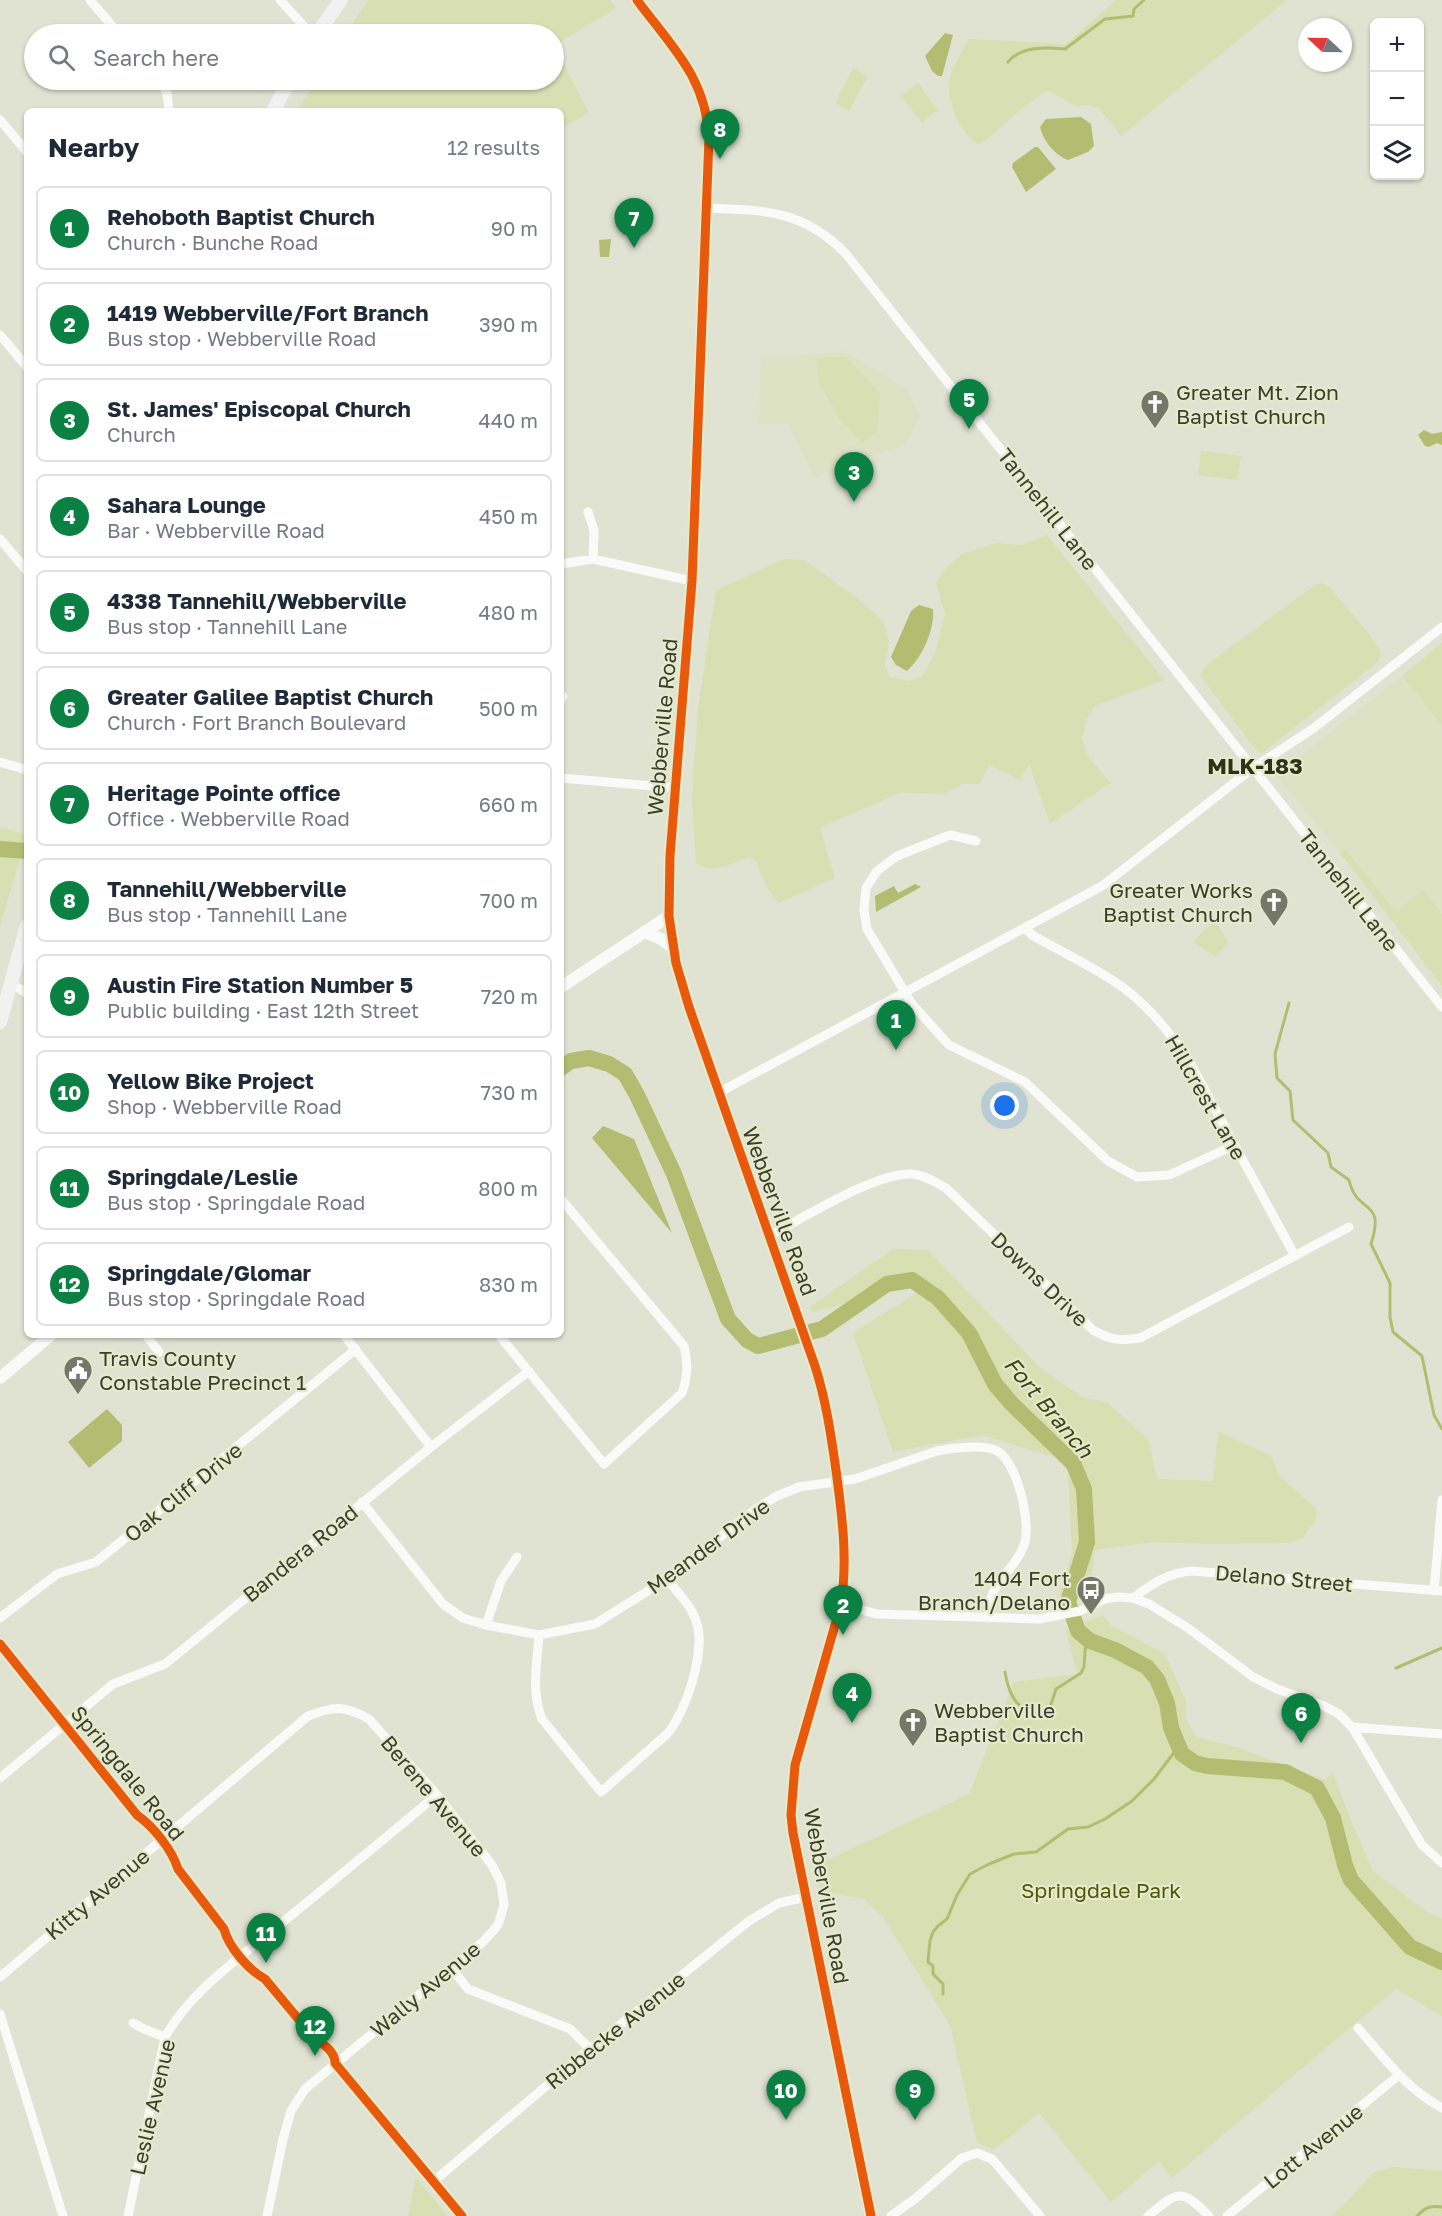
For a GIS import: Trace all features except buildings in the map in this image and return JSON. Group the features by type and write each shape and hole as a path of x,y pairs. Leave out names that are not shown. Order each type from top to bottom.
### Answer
{"main road":[{"path":"324,24 340,0"},
{"path":"275,108 285,90"},
{"path":"0,1022 24,937"}],"street":[{"path":"90,0 110,24"},
{"path":"280,0 302,24"},
{"path":"637,0 690,72 704,101 709,138 707,208"},
{"path":"164,90 169,108"},
{"path":"0,120 24,148"},
{"name":"Webberville Road","path":"707,208 692,581 669,876 669,916 681,984 824,1394 838,1483 845,1554 844,1581 841,1604 800,1748 793,1782 793,1833 871,2216"},
{"name":"Tannehill Lane","path":"707,208 759,210 783,214 807,223 837,245 1442,1007"},
{"path":"0,335 24,363"},
{"path":"588,512 594,530 592,559"},
{"path":"0,539 24,567"},
{"path":"564,564 592,559 692,581"},
{"path":"718,1093 1112,879 1253,768 1314,728 1442,627"},
{"path":"0,762 24,770"},
{"path":"564,778 676,788"},
{"path":"975,841 950,835 897,856 877,871 866,888 864,910 867,929 904,994 949,1045 1025,1082 1108,1161 1137,1177 1169,1175 1235,1145"},
{"path":"564,985 669,916"},
{"name":"Hillcrest Lane","path":"1025,928 1032,935 1114,981 1157,1017 1188,1059 1295,1256"},
{"path":"644,932 661,939 673,948"},
{"path":"11,984 24,991"},
{"name":"Downs Drive","path":"769,1236 874,1181 911,1174 922,1176 946,1188 1092,1330 1120,1341 1140,1338 1349,1227"},
{"path":"502,1338 604,1464 672,1405 682,1393 687,1378 688,1364 684,1346 564,1203"},
{"path":"0,1378 47,1338"},
{"path":"148,1338 159,1352"},
{"path":"347,1338 430,1447"},
{"name":"Oak Cliff Drive","path":"0,1618 57,1574 96,1562 356,1349"},
{"name":"Bandera Road","path":"0,1778 113,1684 165,1664 430,1447 529,1371"},
{"name":"Meander Drive","path":"362,1502 443,1604 463,1618 486,1625 539,1635 595,1624 667,1579 766,1502 800,1488 838,1483 872,1474 927,1453 948,1449 986,1448 998,1451 1002,1455 1017,1481 1027,1533 1021,1551 993,1591 988,1618"},
{"path":"1438,1591 1442,1500"},
{"path":"486,1625 501,1581 517,1557"},
{"name":"Delano Street","path":"1133,1598 1157,1580 1169,1575 1192,1571 1438,1591"},
{"path":"539,1635 535,1687 537,1705 542,1719 601,1792 666,1735 680,1718 684,1708 700,1649 699,1632 693,1614 667,1579"},
{"path":"841,1604 877,1614 988,1618 1050,1618 1080,1611 1112,1597 1133,1598 1151,1605 1188,1628 1247,1673 1277,1689 1324,1706 1339,1714 1352,1727 1422,1845 1442,1863"},
{"name":"Springdale Road","path":"0,1644 137,1815 147,1822 158,1842 175,1859 178,1869 224,1929 234,1935 244,1954 262,1969 265,1979 315,2039 318,2049 329,2062 335,2063 462,2216"},
{"name":"Berene Avenue","path":"339,1707 354,1711 369,1719 437,1795 492,1866 501,1883 504,1905"},
{"name":"Kitty Avenue","path":"0,1977 308,1716 325,1709 339,1707"},
{"path":"1352,1727 1442,1734"},
{"name":"Leslie Avenue","path":"128,2216 165,2037 176,2018 188,2002 244,1954 437,1795"},
{"name":"Ribbecke Avenue","path":"434,2181 590,2049 760,1913 779,1903 806,1897"},
{"name":"Wally Avenue","path":"267,2216 282,2139 291,2111 305,2089 484,1941 498,1925 504,1905"},
{"path":"451,1968 468,1989 570,2029 590,2049"},
{"path":"0,2014 63,2216"},
{"path":"133,2023 144,2030 165,2037"},
{"path":"1358,2028 1419,2095 1442,2108"},
{"name":"Lott Avenue","path":"1227,2216 1399,2075"},
{"path":"891,2216 916,2198 962,2158 974,2153 992,2158 1041,2216"},
{"path":"1148,2216 1170,2198 1182,2195 1192,2199 1209,2216"}],"shaded area":[{"path":"945,33 953,35 942,76 938,76 932,71 925,56"},
{"path":"1081,117 1091,124 1094,146 1088,152 1068,160 1050,147 1040,127 1046,119"},
{"path":"1038,147 1056,169 1026,192 1012,167 1013,163"},
{"path":"611,239 609,257 600,257 599,240"},
{"path":"845,351 908,390 920,416 906,444 814,478 789,424 758,423 761,359"},
{"path":"1424,430 1432,434 1442,432 1442,445 1437,443 1429,447 1425,446 1418,435"},
{"path":"919,605 933,609 932,625 918,659 907,671 896,665 891,657 911,611"},
{"path":"1402,676 1442,725 1442,914 1423,890 1396,913 1345,849 1340,853 1276,775"},
{"path":"915,884 921,887 876,912 875,896 894,886 898,893"},
{"path":"603,1126 634,1139 672,1233 592,1138"},
{"path":"107,1409 122,1425 122,1441 89,1468 68,1442"}],"green space":[{"path":"368,0 610,0 616,8 564,40 564,24 352,24"},
{"path":"1116,0 1287,0 1121,136 1099,108 1089,105 1076,106 1047,90 1014,115 987,140 979,144 972,140 955,116 949,86 958,58 969,39 1066,44"},
{"path":"564,65 589,113 564,126 564,108 299,108 311,90 564,90"},
{"path":"853,68 868,76 849,111 835,103"},
{"path":"918,83 938,110 922,123 901,96"},
{"path":"846,357 880,393 877,431 862,443 840,419 819,383 816,358"},
{"path":"1201,451 1241,456 1238,480 1198,475"},
{"path":"1047,535 1164,680 1095,706 1087,718 1082,739 1089,758 1111,783 1050,824 1029,765 1020,780 989,765 980,784 962,784 946,794 899,793 820,828 835,878 778,903 766,886 756,861 749,857 716,868 696,863 692,798 698,708 716,590 785,559 804,560 853,595 883,621 889,641 885,665 890,677 909,681 922,676 935,654 945,614 936,583 944,570 962,554 996,543 1022,545"},
{"path":"1323,583 1330,587 1379,647 1381,656 1378,662 1262,753 1257,751 1201,677 1202,671 1209,663 1315,585"},
{"path":"1442,643 1442,725 1402,676"},
{"path":"0,827 24,834 24,845 0,926"},
{"path":"1345,849 1396,912 1423,890 1442,914 1442,986 1340,853"},
{"path":"1214,921 1229,942 1215,956 1193,942"},
{"path":"893,1249 928,1250 1040,1368 1082,1397 1108,1403 1149,1441 1157,1479 1213,1481 1218,1431 1271,1456 1280,1477 1317,1509 1315,1521 1303,1538 1288,1543 1153,1542 1095,1550 1089,1594 1059,1604 1058,1600 1072,1554 1068,1471 1054,1457 982,1435 893,1452 853,1333 913,1295 931,1287 913,1276 888,1279 844,1304 813,1312 810,1307"},
{"name":"Springdale Park","path":"1103,1615 1112,1626 1165,1654 1186,1701 1186,1720 1197,1737 1236,1747 1325,1780 1333,1773 1373,1871 1428,1913 1442,1918 1442,2016 1396,1989 1172,2178 1159,2161 1111,2202 1039,2113 993,2150 977,2143 950,2025 883,1917 864,1899 819,1890 817,1865 969,1794 1014,1682 1077,1674 1066,1630"},
{"path":"1392,2167 1442,2171 1442,2216 1333,2216 1373,2173"},
{"path":"416,2177 447,2216 408,2216"}],"waterway":[{"path":"1008,62 1027,50 1065,49 1105,19 1133,16 1134,9 1144,0"},
{"name":"Fort Branch","path":"0,849 24,851"},
{"path":"1289,1003 1275,1054 1277,1078 1290,1091 1293,1120 1328,1153 1331,1167 1349,1180 1358,1199 1373,1213 1375,1229 1371,1244 1390,1283 1390,1317 1393,1332 1422,1356 1434,1415 1442,1429"},
{"name":"Fort Branch","path":"564,1066 571,1061 589,1058 609,1064 625,1074 674,1174 728,1319 747,1340 758,1346 822,1329 887,1284 912,1280 938,1298 969,1333 995,1384 1011,1403 1073,1463 1084,1489 1087,1542 1068,1602 1078,1631 1090,1641 1115,1650 1147,1667 1157,1679 1167,1703 1171,1728 1182,1754 1195,1763 1285,1772 1317,1788 1333,1818 1351,1880 1410,1947 1442,1962"},
{"path":"1005,1672 1009,1689 1017,1703 1030,1711 1048,1713 1056,1689 1081,1673 1084,1667 1086,1638"},
{"path":"1396,1668 1442,1648"},
{"path":"943,1994 943,1984 933,1974 933,1966 928,1962 930,1941 933,1932 947,1919 957,1895 970,1874 1014,1854 1036,1852 1068,1829 1088,1827 1105,1819 1132,1801 1154,1779 1179,1746"},
{"path":"1417,2216 1428,2208 1442,2207"}],"cycle path":[{"path":"637,0 685,63 694,80 706,116 709,138 692,581 670,856 669,916 676,963 689,1007 815,1366 832,1444 843,1537 843,1587 841,1604 795,1765 791,1815 871,2216"},
{"path":"0,1644 137,1815 162,1839 178,1869 224,1929 230,1944 240,1958 265,1979 315,2039 328,2049 335,2063 462,2216"}],"place":[{"name":"Tannehill/Webberville","path":"720,159"},
{"name":"Heritage Pointe office","path":"634,248"},
{"name":"4338 Tannehill/Webberville","path":"969,429"},
{"name":"Greater Mt. Zion Baptist Church","path":"1155,430"},
{"name":"St. James' Episcopal Church","path":"854,502"},
{"name":"Greater Works Baptist Church","path":"1274,928"},
{"name":"Rehoboth Baptist Church","path":"896,1050"},
{"name":"Travis County Constable Precinct 1","path":"78,1396"},
{"name":"1404 Fort Branch/Delano","path":"1091,1616"},
{"name":"1419 Webberville/Fort Branch","path":"843,1635"},
{"name":"Sahara Lounge","path":"852,1723"},
{"name":"Greater Galilee Baptist Church","path":"1301,1743"},
{"name":"Webberville Baptist Church","path":"913,1748"},
{"name":"Springdale/Leslie","path":"266,1963"},
{"name":"Springdale/Glomar","path":"315,2056"},
{"name":"Yellow Bike Project","path":"786,2120"},
{"name":"Austin Fire Station Number 5","path":"915,2120"}],"district":[{"name":"MLK-183","path":"1255,765"}]}
